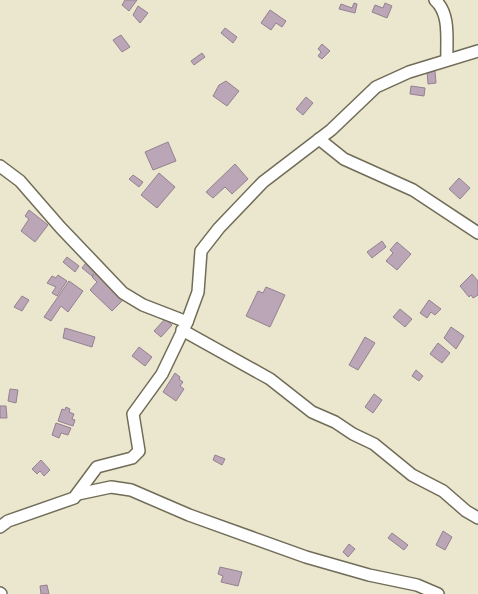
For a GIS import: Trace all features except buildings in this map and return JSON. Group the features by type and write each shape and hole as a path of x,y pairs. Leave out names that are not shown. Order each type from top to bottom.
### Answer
{"street":[{"path":"435,0 443,9 445,16 447,60"},
{"path":"0,527 8,520 69,500 78,494 97,467 108,462 132,458 139,451 133,414 162,374 184,326 198,292 201,251 241,204 263,182 320,139 385,81 478,51"},
{"path":"320,139 344,159 413,190 478,233"},
{"path":"0,166 20,181 53,220 124,293 184,326 270,378 312,412 332,420 374,444 412,475 443,491 466,511 478,518"},
{"path":"78,494 111,487 131,490 189,514 298,554 369,575 412,584 438,594"}]}
